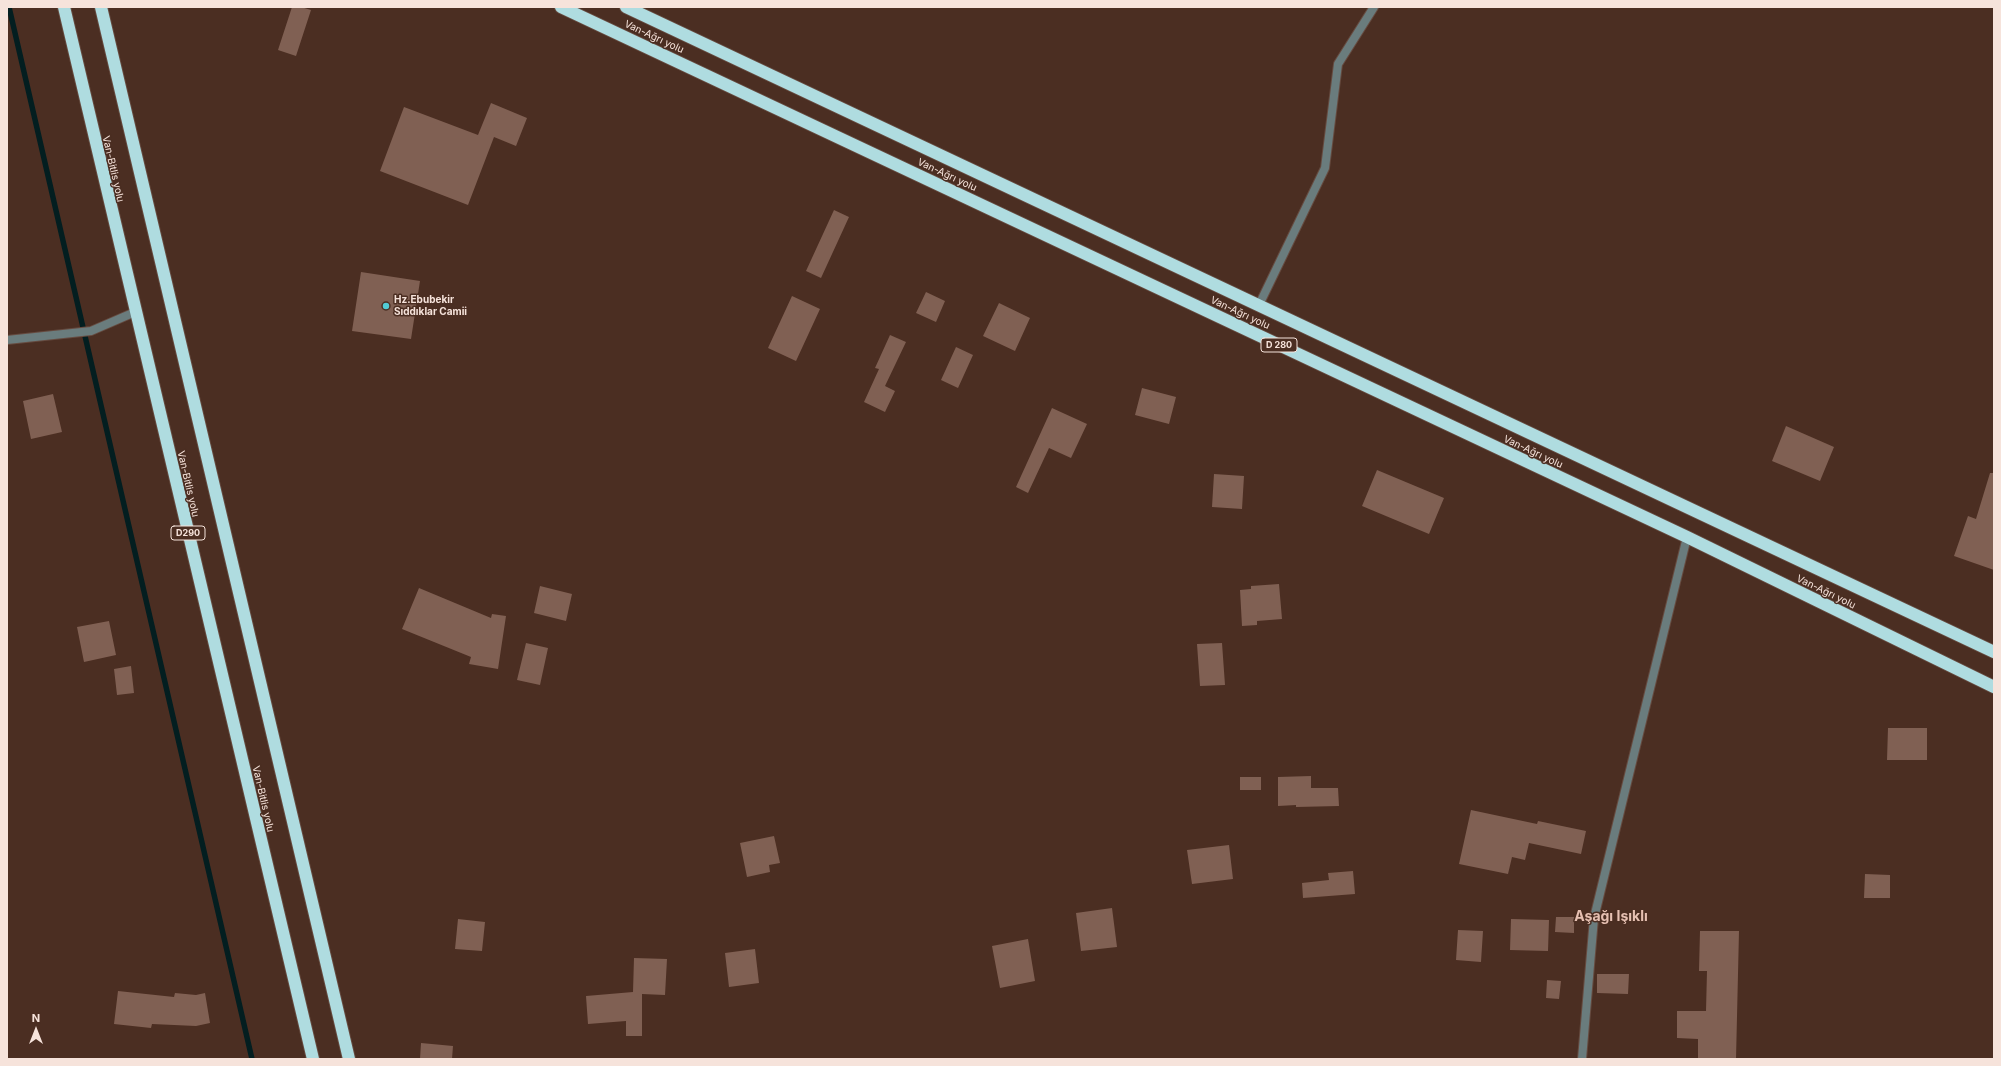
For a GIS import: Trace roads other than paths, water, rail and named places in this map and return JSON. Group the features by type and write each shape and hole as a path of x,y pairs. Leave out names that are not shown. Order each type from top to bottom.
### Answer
{"highway":[{"name":"Van-Bitlis yolu","path":"64,7 313,1059"},
{"path":"101,7 349,1059"},
{"name":"Van-Ağrı yolu","path":"561,7 1687,537 1994,687"},
{"name":"Van-Ağrı yolu","path":"626,7 1994,652"}],"street":[{"path":"1259,305 1325,168 1338,64 1374,7"},
{"path":"7,340 91,331 135,312"},
{"path":"1582,1059 1594,918 1687,537"}],"waterway":[{"path":"9,7 252,1059"}],"place":[{"name":"Hz.Ebubekir Sıddıklar Camii","path":"386,306"}],"district":[{"name":"Aşağı Işıklı","path":"1611,917"}]}
